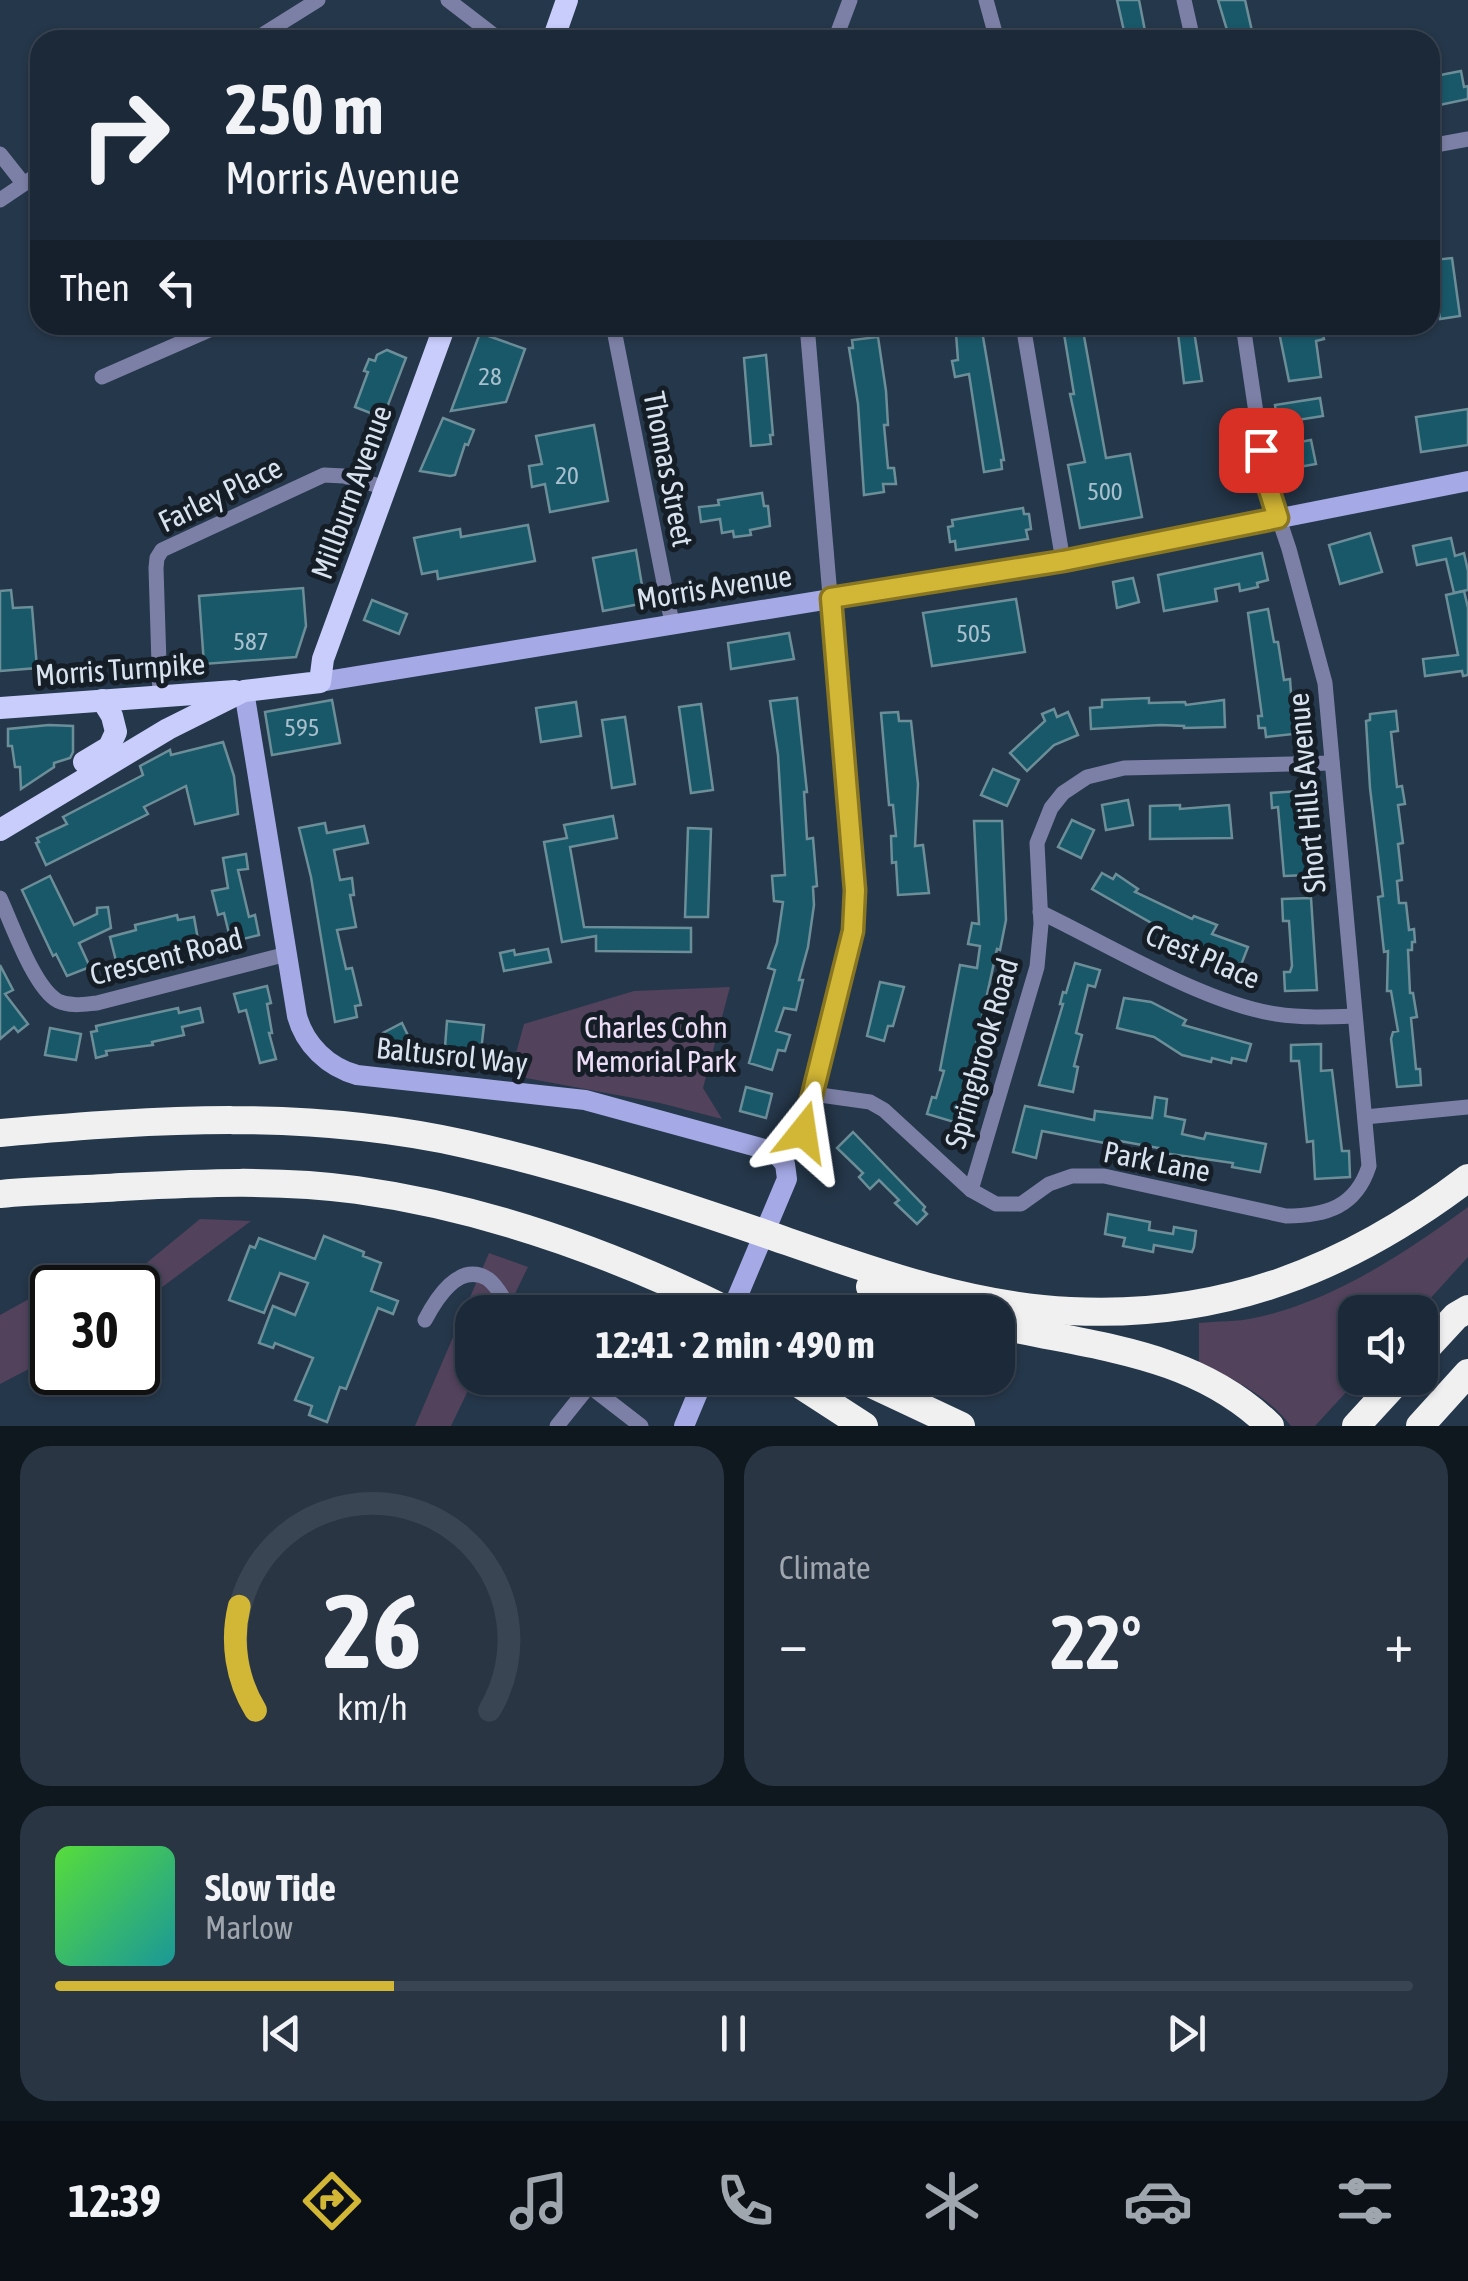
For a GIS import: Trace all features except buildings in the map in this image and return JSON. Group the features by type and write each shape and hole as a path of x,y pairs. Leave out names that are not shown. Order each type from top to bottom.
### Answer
{"highway":[{"path":"0,1134 202,1118 361,1125 449,1141 554,1167 912,1281 1030,1307 1106,1312 1178,1308 1248,1294 1314,1271 1382,1236 1468,1178"},
{"path":"0,1194 250,1183 354,1189 456,1210 557,1240 628,1264 695,1295"},
{"path":"0,1206 92,1189"},
{"path":"557,1240 659,1295"},
{"path":"794,1244 844,1278 897,1295"},
{"path":"1438,1337 1462,1312 1461,1294 1468,1286"},
{"path":"1015,1328 1168,1362 1241,1401 1270,1426"},
{"path":"1420,1426 1468,1373"},
{"path":"816,1395 864,1426"},
{"path":"895,1395 961,1426"},
{"path":"1356,1426 1384,1395"}],"main road":[{"path":"556,30 567,0"},
{"name":"Millburn Avenue","path":"320,682 322,659 441,335"},
{"name":"Morris Avenue","path":"0,830 168,729 244,691 320,682 1063,561 1468,481"},
{"name":"Morris Turnpike","path":"0,708 244,691"},
{"name":"Baltusrol Way","path":"244,691 287,954 303,1033 316,1050 347,1072 585,1100 765,1148 781,1157 787,1179 738,1295"},
{"path":"28,812 48,786 114,740 116,723 102,700"},
{"path":"684,1426 697,1395"}],"street":[{"path":"270,30 318,0"},
{"path":"448,0 487,30"},
{"path":"839,30 850,0"},
{"path":"986,0 995,30"},
{"path":"1184,0 1190,30"},
{"path":"1440,144 1468,139"},
{"path":"0,154 23,183"},
{"path":"0,200 30,178"},
{"path":"102,377 198,335"},
{"name":"Thomas Street","path":"615,335 672,623"},
{"path":"803,1132 853,931 855,890 808,335"},
{"path":"1024,335 1063,561"},
{"name":"Short Hills Avenue","path":"1244,335 1266,480 1321,668 1369,1166 1364,1182 1337,1210 1295,1216"},
{"name":"Farley Place","path":"160,696 156,568 162,550 324,476 344,476 383,487"},
{"name":"Springbrook Road","path":"971,1190 1037,967 1040,912 1036,853 1042,825 1064,793 1087,777 1124,768 1332,763"},
{"name":"Crescent Road","path":"0,898 42,984 59,1001 69,1004 98,1002 287,954"},
{"name":"Crest Place","path":"1040,912 1207,993 1244,1006 1304,1016 1354,1016"},
{"name":"Park Lane","path":"813,1094 870,1102 971,1190 996,1204 1021,1204 1058,1180 1104,1176 1295,1216"},
{"path":"1364,1117 1468,1108"},
{"path":"425,1320 438,1296 464,1276 478,1275 491,1280 501,1295"},
{"path":"556,1426 576,1395"},
{"path":"601,1395 641,1426"}],"green space":[{"name":"Charles Cohn Memorial Park","path":"730,987 703,1088 722,1119 660,1103 510,1075 524,1024 634,991"},
{"path":"1468,1207 1468,1257 1433,1295 1338,1295 1338,1395 1343,1395 1315,1426 1291,1426 1260,1397 1199,1362 1199,1323 1283,1311 1367,1274"},
{"path":"200,1219 251,1221 160,1289 160,1265 144,1265"},
{"path":"489,1253 528,1267 514,1295 471,1295"},
{"path":"29,1299 30,1368 0,1384 0,1315"},
{"path":"455,1332 455,1395 466,1395 451,1426 415,1426"}],"route":[{"path":"803,1132 853,931 855,890 831,598 1063,561 1278,518 1261,450"}]}
